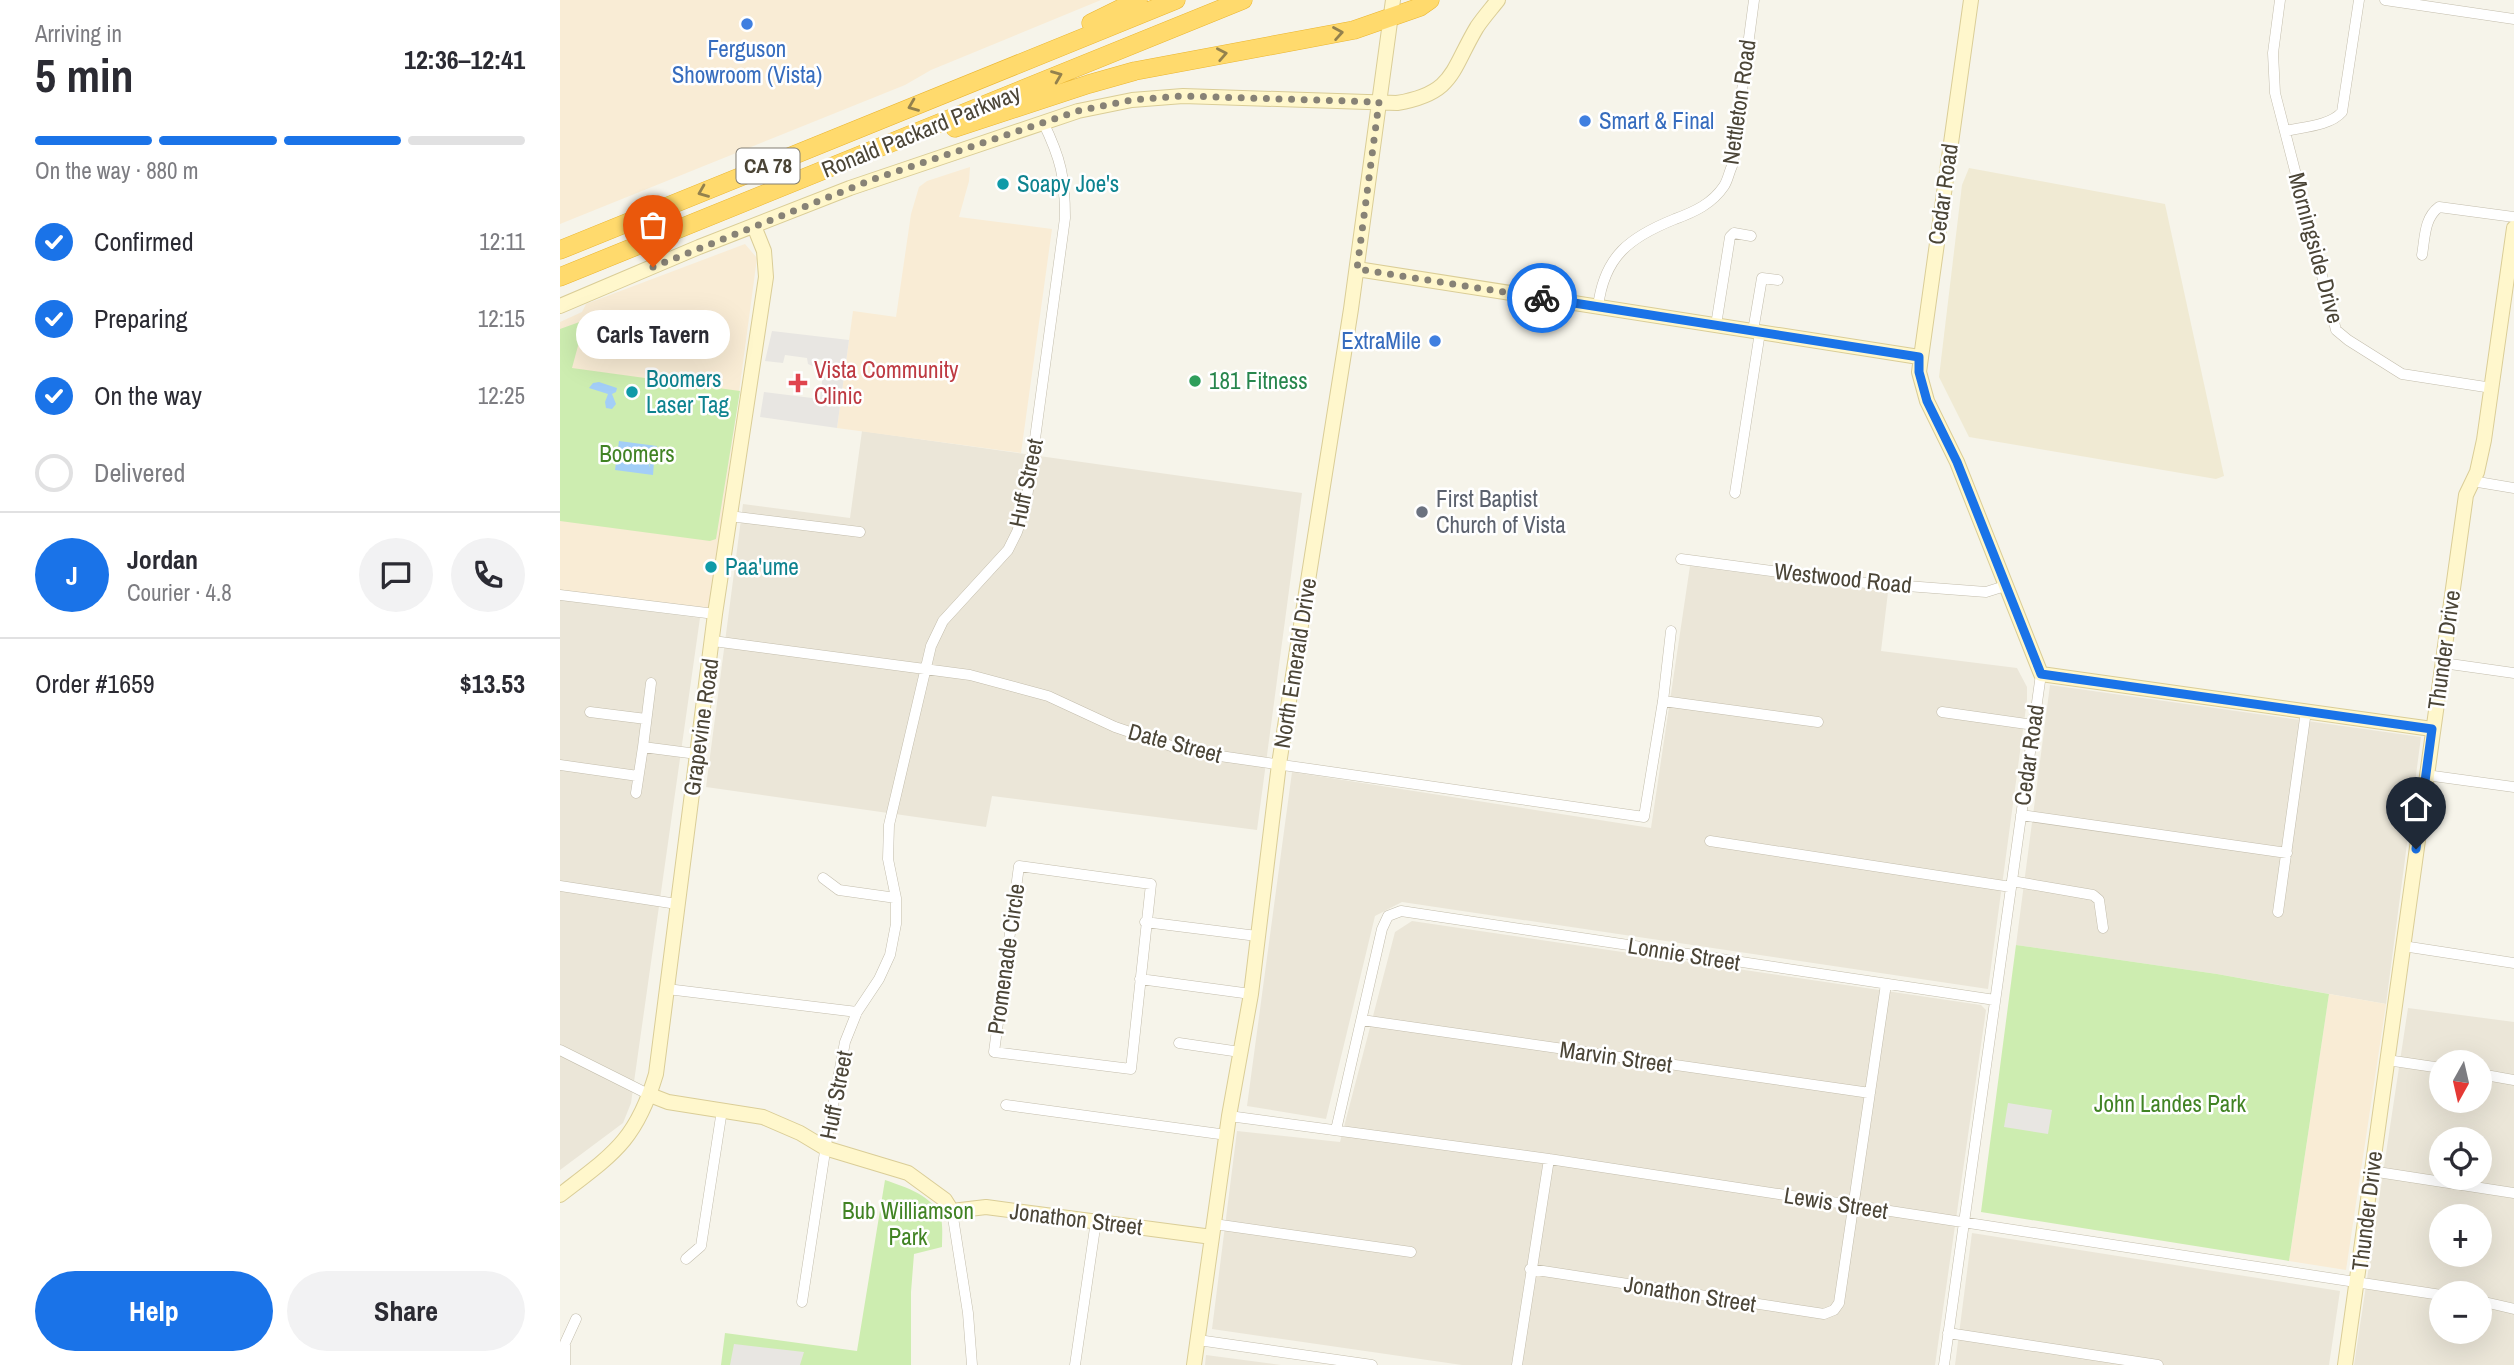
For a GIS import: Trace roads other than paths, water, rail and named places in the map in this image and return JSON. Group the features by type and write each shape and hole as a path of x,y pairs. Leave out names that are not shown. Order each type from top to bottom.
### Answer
{"highway":[{"path":"976,80 1138,0"},
{"name":"Ronald Packard Parkway","path":"560,250 1176,0"},
{"name":"Ronald Packard Parkway","path":"560,277 1243,0"},
{"path":"903,139 966,125 1136,71 1354,30 1392,9 1420,7 1430,0"}],"street":[{"path":"560,306 898,170 1078,111 1132,100 1183,96 1397,103 1413,100 1441,87 1452,76 1478,27 1498,0"},
{"name":"Nettleton Road","path":"1598,307 1609,266 1622,249 1634,238 1651,229 1695,212 1724,186 1732,166 1754,0"},
{"name":"Cedar Road","path":"1944,1365 2041,674 1957,462 1927,401 1919,372 1971,0"},
{"name":"Morningside Drive","path":"2280,0 2273,53 2275,93 2336,330 2347,341 2402,374 2492,388"},
{"path":"2285,131 2328,121 2342,112 2359,0"},
{"path":"2385,0 2514,19"},
{"name":"North Emerald Drive","path":"1194,1365 1229,1116 1251,994 1279,764 1357,269 1392,9"},
{"name":"Huff Street","path":"802,1302 825,1149 845,1042 857,1012 879,979 890,955 896,924 896,898 888,859 889,825 931,646 943,621 1007,550 1017,532 1026,505 1065,218 1065,180 1059,155 1044,122"},
{"path":"2422,255 2428,218 2439,207 2514,217"},
{"name":"Grapevine Road","path":"560,1195 620,1147 643,1112 656,1074 715,614 766,277 764,251 754,226"},
{"name":"Thunder Drive","path":"2345,1365 2466,495 2484,440 2514,228"},
{"path":"1716,325 1730,237 1734,233 1751,236"},
{"path":"1357,269 1919,357"},
{"path":"1735,493 1762,278 1778,280"},
{"path":"2472,481 2514,488"},
{"path":"729,516 860,532"},
{"name":"Westwood Road","path":"1681,559 1854,582 1986,592 2005,586"},
{"path":"560,595 715,614"},
{"path":"1671,631 1663,701 1818,722"},
{"name":"Date Street","path":"713,640 970,675 1014,685 1048,696 1115,727 1180,749 1644,817 1663,701"},
{"path":"2443,663 2514,673"},
{"path":"2041,674 2432,729"},
{"path":"636,793 652,683"},
{"path":"2278,912 2305,711"},
{"path":"590,712 646,719"},
{"path":"1942,712 2034,725"},
{"path":"643,747 697,754"},
{"path":"560,765 638,776"},
{"path":"2426,775 2514,787"},
{"path":"2021,815 2287,853"},
{"path":"1710,841 2093,895 2099,900 2103,928"},
{"name":"Promenade Circle","path":"1019,866 1151,884 1140,979 1131,1069 994,1052 1019,866"},
{"path":"823,878 839,890 896,898"},
{"path":"560,886 677,904"},
{"name":"Lonnie Street","path":"1362,1020 1382,929 1388,916 1401,911 1995,1000"},
{"path":"1145,922 1257,936"},
{"path":"2403,946 2514,963"},
{"path":"1140,979 1251,994"},
{"path":"1854,1206 1886,984"},
{"path":"667,989 857,1012"},
{"path":"1336,1130 1362,1020"},
{"name":"Marvin Street","path":"1362,1020 1870,1093"},
{"path":"1179,1043 1240,1052"},
{"path":"560,1050 668,1102 764,1117 779,1122 825,1149 908,1173 945,1200 952,1211 968,1313 972,1365"},
{"path":"2387,1060 2429,1066"},
{"path":"2492,1076 2514,1080"},
{"path":"1006,1105 1227,1135"},
{"path":"686,1259 701,1245 722,1110"},
{"name":"Lewis Street","path":"1229,1116 1549,1159 2429,1294"},
{"path":"1517,1365 1549,1159"},
{"path":"2371,1171 2514,1193"},
{"name":"Jonathon Street","path":"1530,1269 1825,1314 1834,1310 1839,1303 1854,1206"},
{"name":"Jonathon Street","path":"952,1211 986,1208 1096,1221 1213,1230"},
{"path":"1074,1365 1096,1221"},
{"path":"1213,1230 1411,1252"},
{"path":"2492,1304 2514,1310"},
{"path":"565,1365 565,1343 576,1319"},
{"path":"1948,1333 2158,1365"},
{"path":"1198,1340 1372,1365"}],"water":[{"path":"599,382 617,388 612,394 616,404 612,409 606,408 608,394 589,388 593,383"},
{"path":"619,441 657,446 655,459 652,459 651,451 649,468 651,462 654,462 653,475 615,470"}],"place":[{"name":"Ferguson Showroom (Vista)","path":"747,24"},
{"name":"Smart & Final","path":"1585,121"},
{"name":"Soapy Joe's","path":"1003,184"},
{"name":"Carls Tavern","path":"653,267"},
{"name":"ExtraMile","path":"1435,341"},
{"name":"181 Fitness","path":"1195,381"},
{"name":"Vista Community Clinic","path":"798,383"},
{"name":"Boomers Laser Tag","path":"632,392"},
{"name":"First Baptist Church of Vista","path":"1422,512"},
{"name":"Paa'ume","path":"711,567"}],"park label":[{"name":"Boomers","path":"637,454"},
{"name":"John Landes Park","path":"2170,1104"},
{"name":"Bub Williamson Park","path":"908,1224"}]}
